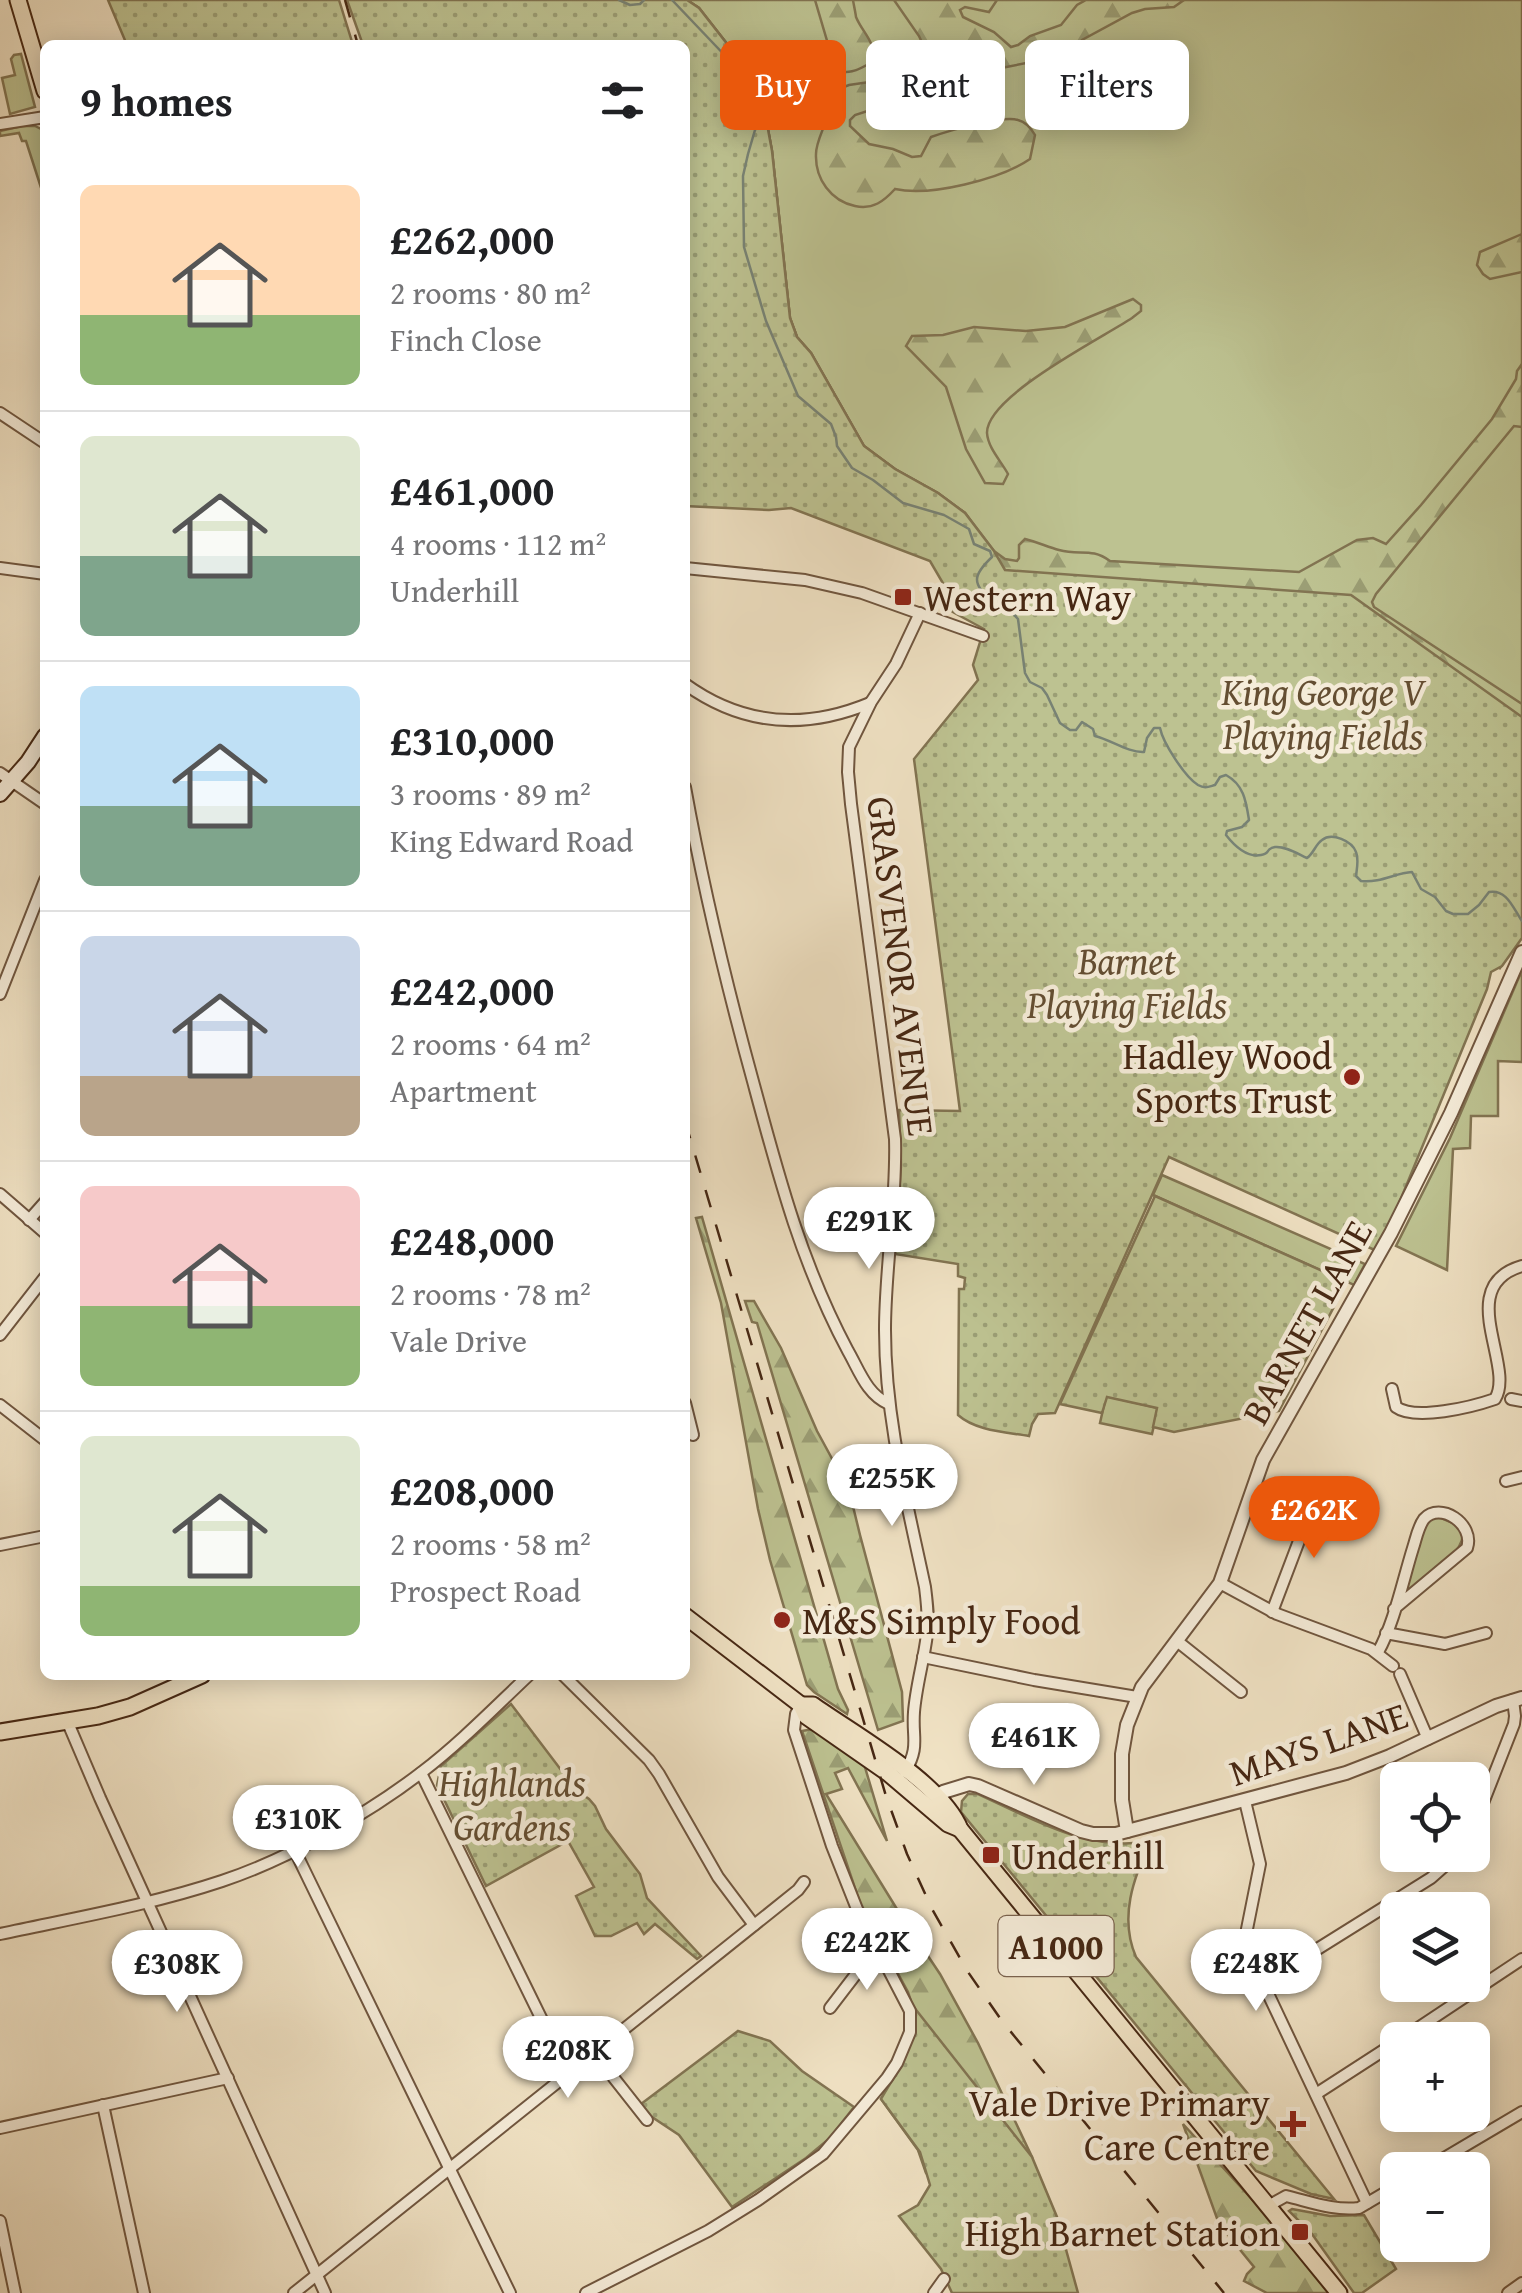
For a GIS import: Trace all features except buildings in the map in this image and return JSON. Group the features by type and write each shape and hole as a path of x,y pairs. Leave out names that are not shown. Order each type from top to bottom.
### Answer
{"main road":[{"path":"18,0 40,74"},
{"path":"0,794 6,778 40,741"},
{"name":"A1000","path":"693,1629 801,1705 813,1706 938,1805 948,1824 960,1830 1339,2293"},
{"path":"0,1732 68,1723 130,1707 191,1680"}],"street":[{"path":"0,124 40,117"},
{"path":"0,413 40,440"},
{"path":"0,568 40,573"},
{"path":"690,568 805,580 862,593 983,636"},
{"name":"GRASVENOR AVENUE","path":"902,1777 916,1748 914,1714 928,1631 925,1587 889,1404 885,1326 895,1139 848,772 849,747 920,613"},
{"path":"690,687 722,706 788,722 819,719 871,702"},
{"path":"6,778 40,801"},
{"path":"690,810 740,1032 806,1262 871,1392 889,1404"},
{"path":"0,994 40,893"},
{"name":"BARNET LANE","path":"1127,1831 1122,1754 1127,1725 1138,1697 1220,1583 1263,1460 1391,1233 1522,952"},
{"path":"0,1194 40,1229"},
{"path":"30,1220 40,1208"},
{"path":"1392,1389 1397,1409 1410,1412 1446,1412 1497,1396 1500,1387 1490,1298 1500,1277 1522,1266"},
{"path":"0,1336 40,1284"},
{"path":"0,1405 40,1436"},
{"path":"690,1426 692,1435"},
{"path":"1506,1481 1522,1476"},
{"path":"1272,1612 1316,1496"},
{"path":"1378,1652 1423,1521 1435,1513 1446,1514 1466,1528 1468,1548 1394,1608"},
{"path":"1309,1518 1336,1527"},
{"path":"0,1545 40,1537"},
{"path":"1220,1583 1272,1612 1378,1652 1397,1670 1428,1738"},
{"path":"1386,1634 1445,1644 1486,1632"},
{"path":"1177,1641 1242,1692"},
{"path":"923,1657 1138,1697"},
{"path":"0,1934 176,1896 270,1862 367,1809 421,1773 464,1738 523,1680"},
{"path":"569,1680 649,1760 718,1877 754,1924"},
{"path":"1490,1785 1514,1724 1517,1699"},
{"name":"MAYS LANE","path":"1127,1831 1370,1765 1517,1699"},
{"path":"586,2293 708,2231 823,2154 897,2064 910,2032 910,2011 857,1909 796,1735 794,1720 801,1705"},
{"path":"68,1723 325,2293"},
{"path":"421,1773 569,2074"},
{"path":"938,1805 943,1792 969,1784 1082,1832 1104,1835 1127,1831"},
{"path":"1244,1801 1260,1864 1246,1947 1367,2204"},
{"path":"294,1849 510,2293"},
{"path":"1262,1983 1439,1872"},
{"path":"294,2293 804,1882"},
{"path":"830,2008 878,1949"},
{"path":"1427,2022 1522,1959"},
{"path":"1316,2094 1380,2053"},
{"path":"595,2054 647,2120"},
{"path":"0,2128 228,2078"},
{"path":"102,2106 144,2293"},
{"path":"1454,2152 1522,2112"},
{"path":"1268,2206 1286,2196 1343,2209 1359,2208 1380,2196"},
{"path":"0,2221 4,2260 16,2293"},
{"path":"934,2293 944,2278"},
{"path":"1508,2293 1522,2282"}],"green space":[{"path":"108,0 339,0 351,40 125,40"},
{"name":"Barnet Playing Fields","path":"347,0 687,0 699,8 724,40 720,40 720,130 768,130 790,318 797,337 811,353 864,446 965,513 1005,570 1351,595 1522,717 1522,938 1502,966 1491,972 1379,1252 1169,1157 1055,1413 1038,1414 1029,1436 982,1428 958,1415 959,1289 964,1289 965,1278 958,1276 958,1264 895,1254 901,1165 899,1110 960,1111 914,759 978,680 973,665 984,629 938,604 944,585 930,561 791,508 690,506 690,40 361,40"},
{"path":"687,0 1522,0 1522,717 1005,570 965,513 864,446 811,353 797,337 790,318 768,130 846,130 846,40 724,40 699,8"},
{"name":"King George V Playing Fields","path":"687,0 699,8 724,40 720,40 720,103"},
{"path":"815,0 853,0 856,17 869,40 866,40 866,65 846,72 846,40 827,40"},
{"path":"894,0 997,0 989,12 965,7 960,10 963,17 1003,40 921,40"},
{"path":"1086,0 1184,0 1174,7 1132,13 1082,40 1025,40 1025,63 1005,67 1005,42 1011,47 1018,45 1030,36 1061,25"},
{"path":"21,54 35,107 10,114 2,78 15,75 11,59"},
{"path":"866,82 866,111 855,115 850,126 869,144 921,156 931,137 955,130 1005,130 1005,120 1010,119 1023,122 1025,130 1035,135 1030,159 1002,173 965,184 927,190 895,189 873,206 846,203 826,188 818,172 816,154 822,130 846,130 849,85"},
{"path":"22,126 40,128 40,184 26,141 22,141 19,133 0,136 0,131"},
{"name":"King George V Playing Fields","path":"729,130 768,130 790,318 797,337 811,353 864,446 965,513 994,551 1005,559 1017,561 1019,545 1025,539 1066,552 1097,554 1110,561 1299,572 1357,540 1373,538 1386,544 1492,419 1522,364 1522,427 1514,426 1372,602 1374,607 1522,704 1522,935 1500,968 1466,917 1059,730 995,617 836,463"},
{"path":"1522,234 1522,272 1490,279 1483,274 1477,265 1480,252"},
{"path":"1133,299 1141,305 1141,311 1048,369 1005,402 992,418 988,439 1008,474 1003,484 985,483 966,449 946,387 906,346 912,336 943,335 974,327 1026,331 1065,327"},
{"path":"1522,970 1522,1062 1498,1061 1498,1116 1471,1116 1470,1148 1453,1149 1447,1270 1396,1246 1450,1138"},
{"path":"1162,1175 1365,1264 1354,1285 1153,1195"},
{"path":"1155,1196 1347,1282 1279,1411 1174,1432 1153,1427 1157,1408 1107,1397 1102,1413 1060,1404"},
{"path":"702,1217 847,1714 807,1685 770,1560 721,1303 696,1218"},
{"path":"745,1301 754,1301 781,1348 817,1431 849,1490 902,1692 903,1721 878,1730 757,1323 752,1322"},
{"path":"1106,1396 1158,1408 1152,1434 1100,1423"},
{"path":"1439,1517 1455,1524 1463,1534 1461,1543 1441,1566 1407,1592 1425,1525"},
{"name":"Highlands Gardens","path":"511,1704 577,1791 595,1806 606,1829 640,1874 647,1898 701,1956 697,1959 655,1924 644,1934 637,1923 611,1936 595,1936 576,1896 594,1887 568,1841 486,1886 437,1785 441,1766"},
{"path":"813,1729 864,1764 887,1841 848,1768 835,1773 842,1789 826,1794 940,1974 978,2043 1032,2157 1035,2173 926,2173 918,2150 881,2099 909,2048 914,2022 912,2008 908,1992 861,1906 802,1731"},
{"path":"968,1794 978,1794 1083,1838 1105,1842 1151,1841 1130,1898 1129,1928 1136,1957 1334,2199 1311,2194 1256,2171 961,1812 962,1801"},
{"path":"913,2006 1032,2157 1057,2217 1078,2293 952,2293 941,2269 899,2216 918,2205 930,2185 920,2152 881,2099 910,2044"},
{"path":"738,2031 770,2041 802,2071 854,2107 830,2138 806,2158 732,2207 679,2135 649,2115 641,2104"},
{"path":"1183,2124 1260,2208 1329,2293 1267,2293 1244,2281 1254,2267 1219,2224"},
{"path":"1289,2211 1364,2215 1380,2242 1380,2262 1392,2262 1396,2269 1362,2293 1354,2293 1312,2234"}],"waterway":[{"path":"619,0 630,5 644,0"},
{"path":"672,0 753,82 736,98 734,106 763,114 743,176 744,247 766,321 798,396 831,424 837,446 852,468 903,503 944,515 969,529 974,544 990,551 992,557 978,574 980,589 1018,619 1025,673 1047,695 1060,723 1076,730 1082,722 1093,729 1095,736 1138,752 1144,752 1147,738 1154,728 1160,728 1175,759 1198,785 1215,785 1226,775 1240,789 1249,820 1226,835 1245,852 1261,855 1279,847 1307,858 1322,840 1336,837 1354,848 1356,876 1361,881 1412,872 1421,889 1453,914 1468,914 1489,892 1500,893 1522,921"}],"railway":[{"path":"345,0 357,40"},
{"path":"690,1138 886,1796 932,1909 1002,2021 1224,2293"}],"place":[{"name":"Western Way","path":"903,597"},
{"name":"Hadley Wood Sports Trust","path":"1352,1077"},
{"name":"M&S Simply Food","path":"782,1620"},
{"name":"Underhill","path":"991,1855"},
{"name":"Vale Drive Primary Care Centre","path":"1293,2124"},
{"name":"High Barnet Station","path":"1300,2232"}]}
